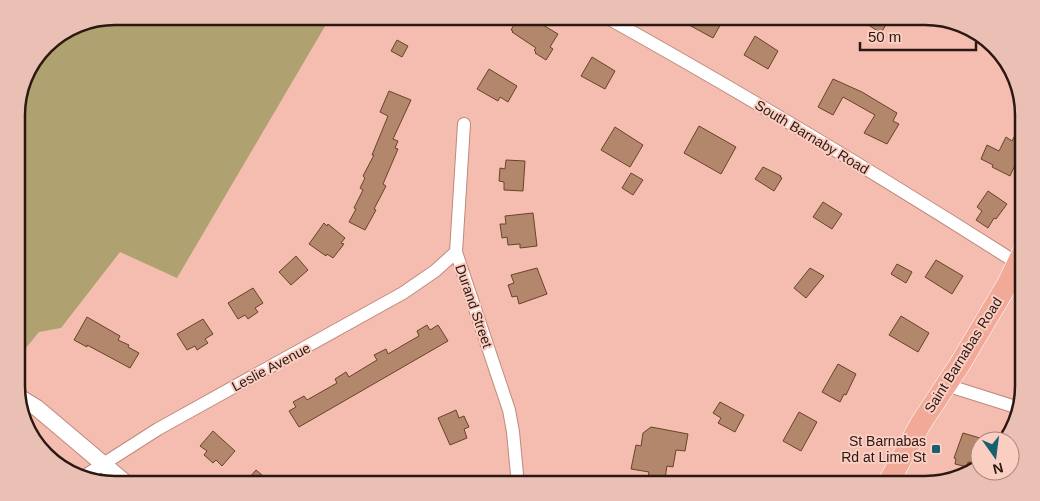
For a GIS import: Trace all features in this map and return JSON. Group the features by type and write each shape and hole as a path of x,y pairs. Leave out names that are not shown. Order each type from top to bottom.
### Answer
{"main road":[{"name":"Saint Barnabas Road","path":"892,476 921,423 960,364 1015,268"}],"street":[{"name":"South Barnaby Road","path":"620,25 710,75 949,220 1015,255"},
{"name":"Durand Street","path":"464,124 456,252 509,410 517,476"},
{"name":"Leslie Avenue","path":"90,472 158,429 403,293 435,271 456,252"},
{"path":"946,385 1012,406"},
{"path":"27,402 118,476"}],"shaded area":[{"path":"326,25 177,278 120,252 61,328 39,332 25,349 25,109 34,75 51,51 70,37 92,28 103,26"}],"building":[{"path":"514,25 543,25 558,34 550,47 553,49 546,60 535,53 534,50 536,48 511,30"},
{"path":"689,25 720,25 713,38"},
{"path":"868,25 886,25 881,33"},
{"path":"755,36 778,51 768,69 744,55"},
{"path":"397,40 408,46 402,57 391,51"},
{"path":"592,57 615,71 605,89 581,76"},
{"path":"489,69 517,86 508,102 500,97 498,101 477,89"},
{"path":"833,79 862,92 897,113 893,121 899,124 887,144 864,133 875,115 843,97 833,115 818,107"},
{"path":"389,91 411,100 393,139 398,141 395,148 398,149 383,184 386,186 365,230 349,222 363,190 360,188 365,178 363,176 374,155 372,155 388,116 380,112"},
{"path":"699,126 736,147 721,174 684,153"},
{"path":"615,127 643,145 630,167 601,150"},
{"path":"1015,135 1015,165 1010,176 981,159 987,145 999,151 1006,137 1012,141"},
{"path":"506,160 525,161 523,191 504,190 504,182 499,181 500,168 505,169"},
{"path":"763,167 782,178 774,191 755,179"},
{"path":"631,173 643,180 633,195 622,188"},
{"path":"988,191 1007,204 996,219 994,218 988,228 976,220 982,211 977,207"},
{"path":"823,202 842,214 832,229 813,217"},
{"path":"533,213 537,246 520,248 520,244 508,245 507,237 502,238 500,224 506,224 505,216"},
{"path":"324,223 327,226 328,224 345,238 341,243 344,244 333,258 327,254 326,256 309,244"},
{"path":"296,256 308,270 291,285 279,272"},
{"path":"936,260 963,276 952,294 925,277"},
{"path":"897,264 912,272 906,283 891,274"},
{"path":"537,268 547,294 519,304 517,296 512,297 508,285 514,283 511,275"},
{"path":"810,268 824,276 806,298 794,288"},
{"path":"253,288 263,303 255,308 258,312 248,319 245,315 238,319 228,303"},
{"path":"901,316 929,333 918,352 889,335"},
{"path":"87,317 120,336 118,340 129,345 128,347 139,353 130,368 74,340"},
{"path":"203,319 213,334 205,339 208,343 197,350 195,346 187,350 177,334"},
{"path":"427,325 430,330 438,325 448,341 299,427 289,411 296,407 293,402 304,396 307,400 337,383 335,379 346,372 349,377 377,360 374,355 386,349 388,354 419,336 417,331"},
{"path":"838,364 856,374 846,395 844,394 840,402 822,392"},
{"path":"720,402 744,415 735,432 718,423 721,418 713,413"},
{"path":"456,410 459,418 464,416 469,427 464,429 467,438 450,445 438,418"},
{"path":"799,412 817,422 801,451 783,441"},
{"path":"651,427 688,434 685,451 676,450 673,467 667,466 665,476 648,476 649,472 631,469 636,445 641,446 643,433"},
{"path":"213,431 235,451 222,466 216,460 213,463 204,455 207,451 200,446"},
{"path":"963,433 970,435 970,462 968,462 966,467 955,464 956,459 954,458"},
{"path":"256,470 263,476 251,476"}],"place":[{"name":"St Barnabas Rd at Lime St","path":"936,449"}]}
